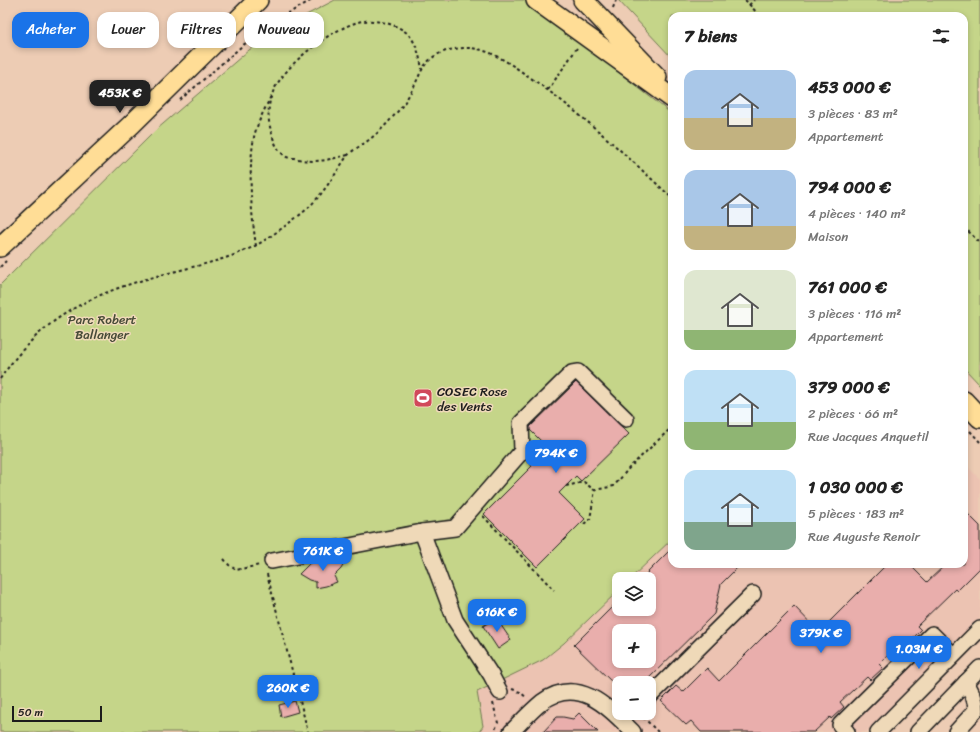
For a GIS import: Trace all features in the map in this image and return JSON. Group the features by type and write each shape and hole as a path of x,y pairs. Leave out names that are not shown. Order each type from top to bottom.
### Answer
{"main road":[{"path":"6,252 132,124 258,0"},
{"path":"536,0 668,95"},
{"path":"583,0 668,88"},
{"path":"968,410 974,423"}],"street":[{"path":"268,566 422,532 455,528 522,451 521,423 572,373 578,372 626,419"},
{"path":"422,532 455,620 491,675 500,692"},
{"path":"656,690 753,594"},
{"path":"878,732 980,629"},
{"path":"847,732 840,725 932,634 953,655"},
{"path":"918,732 980,668"},
{"path":"956,732 976,710 976,702 966,682"},
{"path":"511,732 542,702 550,697 568,691 578,692 594,698 612,708"},
{"path":"628,720 633,732"}],"path":[{"path":"176,103 270,24 312,0"},
{"path":"610,12 616,0"},
{"path":"745,0 756,12"},
{"path":"749,5 754,0"},
{"path":"256,246 252,214 252,164 254,136 273,92 299,58 333,34 359,22 380,22 396,26 409,36 419,54 422,69"},
{"path":"548,90 580,42"},
{"path":"0,379 24,348 53,321 75,306 107,292 177,271 207,265 256,246 298,216 311,206 326,188 349,154 386,126 414,87 422,69 437,55 451,50 467,48 482,50 496,56 548,90 588,122 668,194"},
{"path":"273,92 269,109 269,126 275,144 286,156 311,162 328,160 349,154"},
{"path":"968,231 980,243"},
{"path":"0,267 6,252"},
{"path":"974,423 980,442"},
{"path":"566,486 584,482 595,490 614,486 630,467 668,431"},
{"path":"584,524 590,519 595,490"},
{"path":"474,507 554,590"},
{"path":"224,559 236,570 268,566 308,732"},
{"path":"646,720 658,732"}],"shaded area":[{"path":"968,467 980,479 980,619 866,732 479,732 483,726 477,692 543,660 564,643 612,597 612,616 656,616 656,572 637,572 668,543 668,568 968,568"}],"green space":[{"name":"COSEC Rose des Vents","path":"335,0 526,0 668,111 668,543 637,572 612,572 612,597 564,643 543,660 477,692 483,726 479,732 0,732 0,285 156,130 252,48 324,48 324,12 312,12"},
{"path":"618,0 980,0 980,385 968,372 968,12 668,12 668,54"}],"building":[{"path":"576,382 629,434 581,481 576,476 559,493 585,519 537,567 484,514 532,466 527,461 544,444 530,430 530,427"},
{"path":"968,514 980,526 980,568 957,591 955,589 917,626 921,630 909,642 905,639 879,664 883,668 870,680 867,677 840,702 844,707 831,719 830,717 814,732 701,732 691,721 686,725 661,701 676,686 683,692 707,668 719,681 794,606 819,632 883,568 913,568 927,582 942,568 968,568"},
{"path":"668,552 668,568 737,568 721,584 714,614 651,676 612,676 612,682 574,645 612,607 612,616 656,616 656,572 648,572"},
{"path":"334,558 345,562 334,576 337,582 316,588 316,582 299,574 310,563"},
{"path":"496,618 511,640 498,649 483,626"},
{"path":"295,701 298,712 281,717 279,705"},
{"path":"579,713 598,732 543,732 557,717 573,719"}],"place":[{"name":"COSEC Rose des Vents","path":"423,398"}],"park label":[{"name":"Parc Robert Ballanger","path":"102,326"}]}
